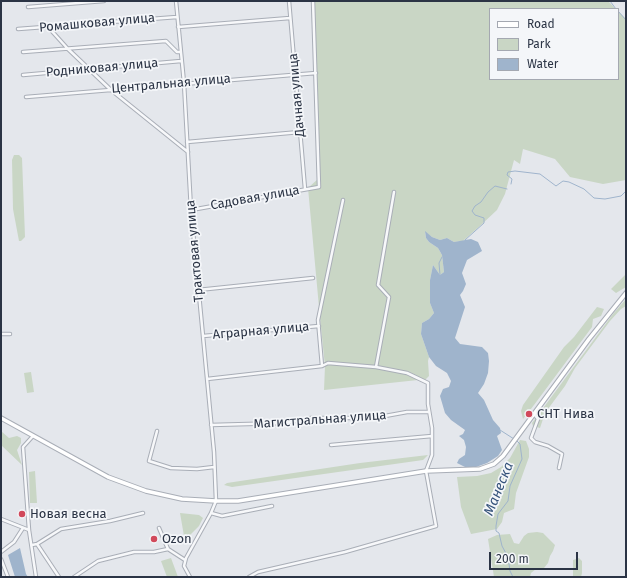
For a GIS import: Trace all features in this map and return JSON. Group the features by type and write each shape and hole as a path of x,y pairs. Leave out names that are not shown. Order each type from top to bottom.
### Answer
{"main road":[{"path":"1,418 108,477 146,491 182,499 216,501 238,500 426,472 480,469 494,464 510,447 589,339 626,294"}],"street":[{"path":"28,7 104,1"},
{"name":"Трактовая улица","path":"176,1 184,83 191,210 211,425 216,501"},
{"name":"Дачная улица","path":"289,1 305,189"},
{"path":"313,1 316,73"},
{"name":"Ромашковая улица","path":"18,29 49,28 177,17"},
{"path":"178,28 290,18"},
{"path":"49,28 68,49 111,90 188,152"},
{"path":"23,52 166,41 177,52 180,52"},
{"name":"Родниковая улица","path":"22,75 181,61"},
{"name":"Центральная улица","path":"26,97 316,73"},
{"name":"Садовая улица","path":"191,210 319,187 316,73"},
{"path":"187,142 300,132"},
{"path":"376,368 389,297 378,285 394,192"},
{"path":"322,366 318,320 343,200"},
{"path":"198,290 313,278"},
{"name":"Аграрная улица","path":"203,336 319,326"},
{"path":"1,334 10,334"},
{"path":"207,379 322,366 328,363 407,373 428,383 432,456 426,472 436,526 345,552 258,572 249,577"},
{"name":"Магистральная улица","path":"211,425 285,423 311,418 374,418 408,412 429,412"},
{"path":"534,414 538,419 532,438 535,442 548,446 562,454 560,468"},
{"path":"157,431 150,461 171,468 197,469 214,467"},
{"path":"33,436 23,447 30,530 36,577"},
{"name":"Магистральная улица","path":"331,445 432,436"},
{"path":"190,577 184,566 185,560 216,501"},
{"path":"211,513 222,516 272,506"},
{"path":"32,545 37,544 60,529 110,521 143,513"},
{"path":"1,519 30,530"},
{"path":"1,552 14,542 23,528"},
{"path":"159,528 168,550 185,560"},
{"path":"37,544 59,577"},
{"path":"74,577 98,561 134,552 168,550"},
{"path":"1,559 8,577"}],"green space":[{"path":"311,1 608,1 615,8 489,8 489,80 619,80 619,12 626,19 626,180 603,184 570,177 555,159 523,149 520,164 514,160 505,194 497,210 463,241 454,242 447,238 440,240 425,232 426,238 438,248 442,255 444,272 440,275 433,265 430,280 430,303 434,313 429,319 422,323 421,334 429,357 429,376 425,380 324,390 325,366 308,188 319,178"},
{"path":"14,155 19,155 22,158 25,237 21,241 19,241 13,209 12,160"},
{"path":"626,274 626,287 616,293 611,289"},
{"path":"626,299 626,306 621,309 610,321 575,368 565,386 545,413 540,428 533,426 532,423 613,314"},
{"path":"597,307 604,309 601,316 593,319 592,327 523,419 521,411 523,405 564,347 574,337"},
{"path":"31,372 34,392 27,393 24,373"},
{"path":"1,431 9,438 17,436 21,438 21,443 17,450 22,465 1,445"},
{"path":"520,440 526,441 529,449 529,457 516,493 514,509 504,513 502,522 497,529 471,534 461,507 457,477 477,476 491,473 501,467 510,458"},
{"path":"428,455 423,460 232,487 224,485 227,483 360,463"},
{"path":"35,471 37,503 30,503 29,472"},
{"path":"180,513 199,515 203,518 199,526 188,537 184,536"},
{"path":"528,533 543,533 555,545 548,563 544,568 536,569 531,573 530,577 494,577 488,539 497,535 510,534 514,543 519,544"},
{"path":"171,558 178,577 167,577 161,561"},
{"path":"579,558 582,561 581,577 573,577 573,560"}],"water":[{"path":"425,231 432,237 440,240 447,238 454,242 471,239 478,242 482,251 467,260 462,273 466,284 460,295 465,307 455,338 460,344 482,347 488,353 488,373 484,384 478,393 484,400 493,420 500,428 501,433 497,436 502,450 498,456 487,463 476,467 465,467 457,463 459,459 465,455 466,447 464,440 459,436 463,434 465,430 451,420 445,413 440,396 443,389 449,387 451,381 447,373 436,366 429,357 421,334 422,323 429,319 434,313 430,303 430,280 433,265 440,275 444,272 442,255 438,248 426,238"},
{"path":"20,548 28,577 15,577 8,555"}],"waterway":[{"name":"Манеска","path":"610,1 615,8"},
{"name":"Манеска","path":"619,12 626,20"},
{"name":"Манеска","path":"511,184 512,179 507,175 508,172 515,171 540,174 556,186 563,181 569,182 584,189 594,198 605,199 621,196 626,191"},
{"name":"Манеска","path":"465,240 484,223 484,218 475,215 472,211 475,206 481,202 488,192 495,186 507,189"},
{"name":"Манеска","path":"440,275 439,263 442,257"},
{"name":"Манеска","path":"500,430 514,439"},
{"name":"Манеска","path":"513,577 510,571 508,557 502,546 499,533 496,531 496,526 498,514 508,501 510,486 522,459 520,444 517,441"}],"place":[{"name":"СНТ Нива","path":"529,414"},
{"name":"Новая весна","path":"22,514"},
{"name":"Ozon","path":"154,539"}]}
